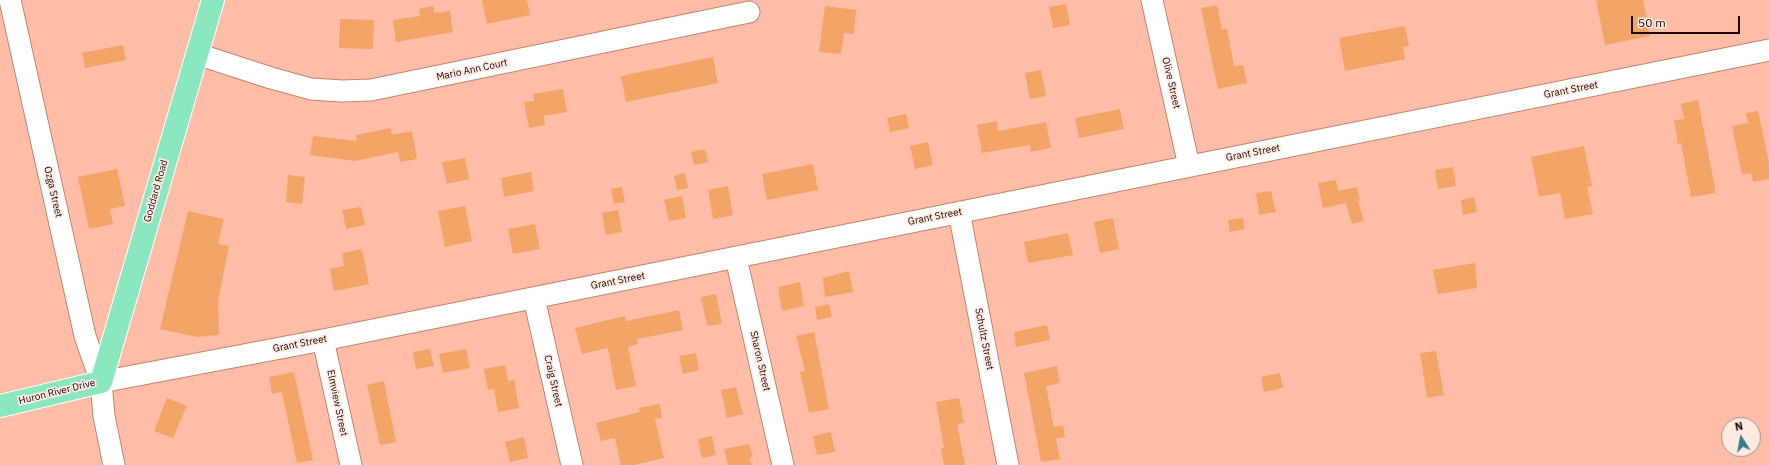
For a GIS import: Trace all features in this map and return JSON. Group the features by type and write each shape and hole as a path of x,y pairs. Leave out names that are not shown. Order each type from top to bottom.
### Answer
{"main road":[{"name":"Goddard Road","path":"101,382 213,0"},
{"name":"Huron River Drive","path":"0,406 101,382"}],"street":[{"name":"Ozga Street","path":"10,0 85,336 101,382"},
{"name":"Olive Street","path":"1152,0 1189,166"},
{"name":"Mario Ann Court","path":"197,54 271,78 311,89 342,91 371,90 749,12"},
{"name":"Grant Street","path":"101,382 323,340 736,258 1769,50"},
{"name":"Schultz Street","path":"959,212 1008,465"},
{"name":"Sharon Street","path":"736,258 783,465"},
{"name":"Craig Street","path":"534,298 572,465"},
{"name":"Elmview Street","path":"323,340 351,465"},
{"name":"Huron River Drive","path":"101,382 104,416 114,465"}],"building":[{"path":"482,0 527,0 530,15 487,24"},
{"path":"1596,0 1643,0 1650,36 1605,45"},
{"path":"1066,4 1070,25 1053,28 1049,7"},
{"path":"1217,5 1222,30 1227,29 1234,66 1243,65 1247,83 1218,89 1201,8"},
{"path":"433,6 435,13 450,11 453,32 396,42 393,20 420,16 419,9"},
{"path":"825,6 856,10 854,34 844,33 841,54 819,52"},
{"path":"340,19 374,20 373,49 339,48"},
{"path":"1405,26 1409,46 1403,47 1405,59 1345,71 1339,38"},
{"path":"123,45 126,60 85,68 82,53"},
{"path":"713,57 718,83 626,102 621,76"},
{"path":"1041,70 1046,96 1030,99 1025,73"},
{"path":"563,89 567,112 544,116 545,125 529,128 524,102 534,101 533,94"},
{"path":"1698,100 1716,193 1691,197 1681,143 1678,144 1674,120 1684,119 1681,104"},
{"path":"1120,109 1124,129 1079,138 1075,118"},
{"path":"1758,111 1769,163 1769,179 1753,182 1751,173 1742,175 1732,126 1748,123 1746,113"},
{"path":"906,114 909,128 890,132 887,118"},
{"path":"997,121 998,131 1046,122 1051,148 1031,152 1030,145 982,153 977,125"},
{"path":"391,128 392,135 412,131 417,159 400,162 398,152 355,161 310,155 313,136 357,141 356,135"},
{"path":"928,142 933,165 915,169 910,146"},
{"path":"1584,146 1592,186 1587,187 1593,214 1565,219 1560,193 1539,197 1531,157"},
{"path":"705,149 708,162 694,165 691,152"},
{"path":"465,158 469,179 447,184 442,162"},
{"path":"813,164 818,190 767,200 762,174"},
{"path":"1453,167 1456,186 1438,189 1435,170"},
{"path":"117,169 125,206 110,209 113,224 89,229 78,177"},
{"path":"531,172 534,191 504,197 501,178"},
{"path":"685,173 688,188 677,190 674,176"},
{"path":"288,175 305,177 302,204 286,202"},
{"path":"1336,180 1338,191 1357,187 1360,201 1358,201 1364,221 1352,224 1346,203 1323,208 1318,183"},
{"path":"728,186 733,215 713,219 708,190"},
{"path":"622,187 625,202 614,204 611,189"},
{"path":"1271,191 1276,212 1259,215 1256,193"},
{"path":"682,196 686,218 669,221 664,200"},
{"path":"1474,197 1477,212 1463,215 1461,200"},
{"path":"465,206 472,241 445,247 438,211"},
{"path":"361,207 365,225 346,229 342,210"},
{"path":"618,210 622,232 606,235 602,213"},
{"path":"188,211 224,219 218,244 229,246 218,301 219,335 197,337 160,329"},
{"path":"1113,218 1119,249 1100,253 1094,222"},
{"path":"1243,218 1245,229 1230,232 1228,220"},
{"path":"535,224 540,249 513,254 508,229"},
{"path":"1068,233 1073,255 1028,263 1024,242"},
{"path":"362,249 369,284 334,291 330,269 344,266 342,253"},
{"path":"1475,263 1477,288 1438,294 1433,270"},
{"path":"849,271 853,292 825,297 823,278"},
{"path":"800,282 804,306 782,311 778,287"},
{"path":"716,294 722,324 707,326 701,297"},
{"path":"829,304 832,317 817,320 815,307"},
{"path":"679,310 683,330 637,339 638,344 628,347 636,386 616,390 608,348 582,354 575,328 625,316 626,321"},
{"path":"1047,325 1050,340 1016,347 1014,332"},
{"path":"814,332 829,409 809,413 800,372 805,371 796,336"},
{"path":"430,349 434,366 416,369 413,352"},
{"path":"466,349 470,368 443,373 439,354"},
{"path":"1436,351 1444,395 1427,398 1420,353"},
{"path":"696,353 699,370 683,374 679,356"},
{"path":"505,365 508,381 514,380 519,408 498,412 494,389 488,390 484,369"},
{"path":"1057,366 1060,383 1046,386 1054,427 1063,425 1065,437 1056,439 1060,459 1041,462 1024,373"},
{"path":"294,372 313,460 297,463 282,392 272,394 269,377"},
{"path":"1280,373 1283,388 1264,392 1261,377"},
{"path":"384,381 396,442 380,445 367,385"},
{"path":"736,387 743,414 727,418 721,390"},
{"path":"167,398 187,406 173,438 154,431"},
{"path":"959,398 964,423 957,424 965,465 944,465 941,448 944,448 936,402"},
{"path":"660,404 662,418 655,419 664,458 634,465 621,465 615,438 601,441 596,423 640,412 639,408"},
{"path":"831,432 835,452 817,455 813,436"},
{"path":"712,436 716,455 702,458 698,439"},
{"path":"524,437 528,458 510,462 505,442"},
{"path":"749,444 753,457 750,458 751,465 728,465 724,449"}]}
